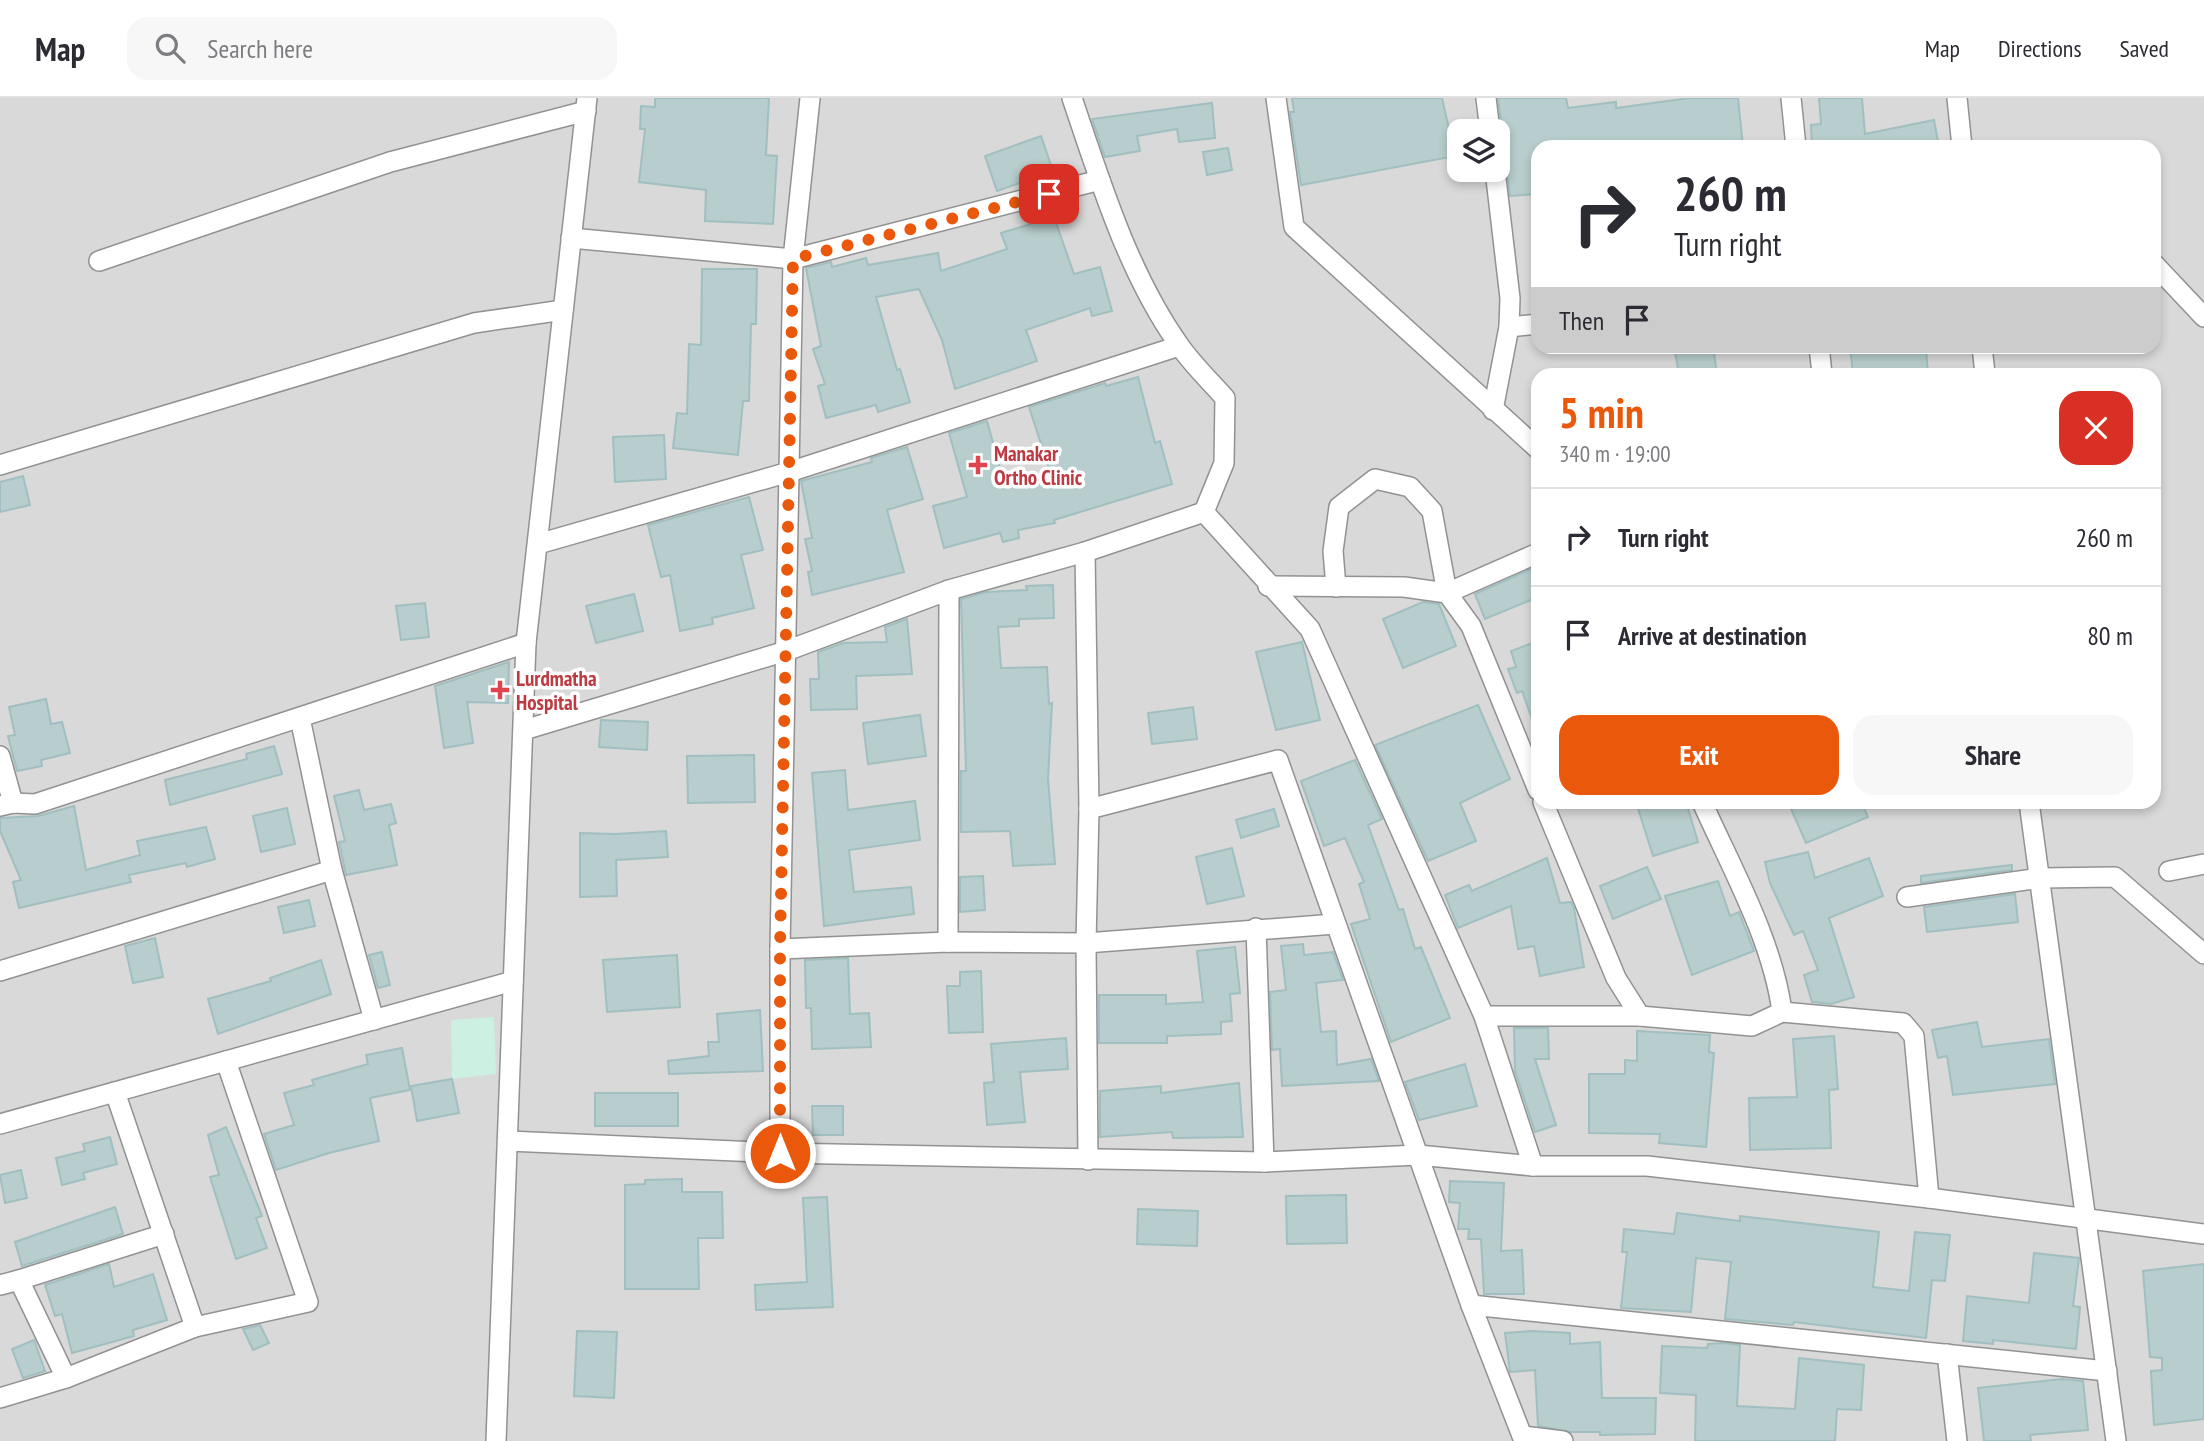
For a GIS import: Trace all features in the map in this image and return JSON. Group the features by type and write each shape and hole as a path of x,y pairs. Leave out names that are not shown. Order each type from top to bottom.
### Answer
{"street":[{"path":"780,1153 780,949 793,259 810,98"},
{"path":"524,730 786,651 949,590 1085,552 1203,512 1224,463 1225,398 1179,346 1146,290 1100,180 1072,98"},
{"path":"1276,98 1294,227 1531,443"},
{"path":"1486,98 1489,119"},
{"path":"1791,98 1795,140"},
{"path":"1957,98 1961,140"},
{"path":"99,261 390,162 587,104 526,643 496,1441"},
{"path":"571,238 793,259 1100,180"},
{"path":"1493,410 1509,327 1510,298 1496,182"},
{"path":"2161,271 2204,317"},
{"path":"0,465 474,323 563,310"},
{"path":"1509,327 1531,325"},
{"path":"538,544 789,472 1179,346"},
{"path":"1336,587 1333,551 1339,507 1375,479 1410,487 1432,511 1447,593 1471,626 1531,773"},
{"path":"1203,512 1310,629 1484,1016 1533,1166"},
{"path":"1085,552 1089,808 1086,943 1087,1160"},
{"path":"1268,586 1404,587 1447,593 1531,556"},
{"path":"948,942 949,590"},
{"path":"0,756 6,805 35,804 526,643"},
{"path":"300,718 332,870 374,1020"},
{"path":"1089,808 1278,760 1471,1306 1523,1439 1563,1441"},
{"path":"1546,809 1616,978 1640,1016"},
{"path":"1705,809 1765,946 1782,1012"},
{"path":"2030,809 2088,1219 2116,1441"},
{"path":"2169,871 2204,864"},
{"path":"0,971 332,870"},
{"path":"1907,897 2040,878 2115,877 2204,954"},
{"path":"780,949 948,942 1086,943 1335,924"},
{"path":"1256,928 1264,1162"},
{"path":"0,1124 513,981"},
{"path":"1484,1016 1640,1016 1752,1026 1782,1012 1903,1023 1914,1036 1929,1198"},
{"path":"0,1398 66,1378 195,1327 307,1302 226,1061"},
{"path":"115,1092 195,1327"},
{"path":"508,1141 780,1153 1087,1160 1264,1162 1418,1155 1533,1166 1647,1166 1929,1198 2204,1234"},
{"path":"0,1285 164,1234"},
{"path":"19,1280 66,1378"},
{"path":"1471,1306 2107,1371"},
{"path":"1947,1354 1957,1441"}],"shaded area":[{"path":"0,98 2204,98 2204,1441 0,1441"},
{"path":"494,1017 496,1074 452,1079 451,1020"}],"building":[{"path":"655,98 769,98 766,155 777,156 773,224 705,221 706,190 639,182 645,129 640,129 641,106 655,107"},
{"path":"1292,98 1442,98 1447,120 1447,158 1301,185 1290,112 1294,112"},
{"path":"1498,98 1566,98 1568,108 1616,102 1616,108 1690,98 1738,98 1742,140 1531,140 1531,194 1510,196 1510,119 1501,119"},
{"path":"1819,98 1862,98 1865,134 1934,120 1938,140 1812,140 1811,125 1821,124"},
{"path":"1212,103 1215,138 1179,142 1177,129 1137,136 1140,151 1105,157 1092,119"},
{"path":"1041,136 1053,171 997,191 985,156"},
{"path":"1228,148 1232,170 1207,175 1203,152"},
{"path":"1054,217 1074,274 1100,267 1112,311 1092,316 1090,308 1026,330 1037,361 955,389 942,340 919,289 876,297 897,370 900,369 910,402 878,412 876,405 826,418 818,386 825,384 813,349 821,346 806,268 831,262 832,267 866,258 868,265 938,253 941,271 1007,249 1001,233"},
{"path":"702,269 757,269 756,324 751,324 749,401 743,401 738,455 673,448 677,413 687,414 689,344 701,345"},
{"path":"1675,354 1714,354 1716,368 1678,368"},
{"path":"1851,354 1926,354 1928,368 1852,368"},
{"path":"1138,377 1155,443 1160,441 1172,484 1054,520 1055,523 1018,530 1019,538 1003,542 1000,533 944,548 933,506 967,497 949,433 987,421 1004,483 1051,475 1029,407 1105,383 1106,386"},
{"path":"664,435 666,479 615,482 613,437"},
{"path":"907,447 923,499 887,510 904,572 812,595 808,572 812,571 805,539 812,538 801,481 872,462 871,458"},
{"path":"23,476 30,505 0,512 0,482"},
{"path":"749,497 763,550 741,555 754,608 712,618 713,624 680,631 670,575 661,577 648,525"},
{"path":"1531,569 1531,600 1485,619 1475,594"},
{"path":"1053,585 1054,618 1019,619 1019,626 998,627 1001,668 1047,667 1049,704 1052,703 1048,779 1055,864 1013,866 1010,831 961,832 961,771 966,771 961,599 986,592 1027,590 1026,586"},
{"path":"634,594 643,631 596,643 586,606"},
{"path":"1423,602 1439,604 1456,646 1403,668 1383,619"},
{"path":"425,603 429,637 401,640 396,606"},
{"path":"907,619 912,674 856,676 857,709 811,710 810,679 819,679 818,652 843,643 887,642 885,627"},
{"path":"1302,642 1320,720 1276,730 1256,652"},
{"path":"1531,644 1531,716 1522,691 1517,693 1508,669 1516,667 1511,651"},
{"path":"509,662 508,703 467,702 473,743 444,748 435,686"},
{"path":"46,699 51,724 62,722 70,753 41,760 42,766 17,771 8,736 15,735 9,707"},
{"path":"1478,705 1510,779 1460,803 1476,841 1428,861 1375,745"},
{"path":"1193,707 1197,739 1152,744 1148,713"},
{"path":"920,715 926,756 868,764 863,723"},
{"path":"601,720 648,722 647,750 599,747"},
{"path":"274,746 282,774 170,805 165,780 247,759 246,754"},
{"path":"754,755 755,802 688,803 687,756"},
{"path":"1355,760 1382,819 1368,825 1399,910 1403,909 1415,949 1421,947 1450,1018 1391,1042 1351,924 1370,919 1359,884 1364,882 1345,838 1324,846 1301,781"},
{"path":"845,770 848,810 915,801 920,840 849,850 854,892 911,887 914,914 824,926 812,773"},
{"path":"359,790 364,810 391,804 396,823 389,825 397,865 346,875 339,842 345,841 334,796"},
{"path":"74,806 86,870 140,855 137,841 206,827 215,859 187,867 186,863 129,875 131,882 19,908 13,882 21,880 0,831 0,818 38,816"},
{"path":"287,808 295,844 261,852 253,816"},
{"path":"1274,809 1279,826 1241,838 1236,820"},
{"path":"1638,809 1688,809 1698,842 1653,856"},
{"path":"1791,809 1864,809 1868,817 1806,843"},
{"path":"666,831 668,857 616,860 617,896 580,897 580,833"},
{"path":"1232,848 1244,896 1207,904 1196,857"},
{"path":"1808,852 1815,878 1869,858 1883,896 1829,918 1854,997 1831,1004 1812,1002 1804,975 1818,970 1803,931 1794,935 1770,883 1765,862"},
{"path":"1547,858 1560,903 1571,902 1574,908 1584,967 1540,976 1534,946 1518,949 1511,906 1458,928 1445,895 1469,885 1472,891"},
{"path":"2012,865 2012,870 1921,883 1921,876"},
{"path":"1647,867 1661,899 1613,919 1600,886"},
{"path":"983,876 985,910 960,912 960,877"},
{"path":"1718,881 1730,916 1739,912 1754,951 1692,975 1665,896"},
{"path":"2015,894 2018,922 1927,932 1924,907"},
{"path":"309,900 315,926 284,933 278,907"},
{"path":"155,938 163,977 133,983 125,946"},
{"path":"1303,944 1304,955 1333,952 1343,980 1316,983 1321,1032 1336,1031 1337,1065 1371,1059 1379,1081 1282,1086 1280,1049 1272,1050 1270,992 1286,990 1281,946"},
{"path":"1235,947 1240,993 1230,994 1232,1021 1221,1022 1221,1034 1167,1036 1167,1043 1099,1043 1099,995 1166,995 1166,1004 1203,1002 1197,951"},
{"path":"382,952 390,985 378,988 369,955"},
{"path":"677,955 680,1007 607,1012 603,960"},
{"path":"848,958 850,1014 869,1013 871,1047 812,1049 811,1008 806,1008 805,960"},
{"path":"321,960 331,994 218,1034 208,999 271,981 270,978"},
{"path":"981,971 983,1032 949,1033 947,986 960,986 960,972"},
{"path":"760,1010 763,1071 669,1074 668,1061 709,1056 708,1042 719,1042 717,1014"},
{"path":"1977,1022 1982,1047 2049,1039 2055,1084 1953,1095 1947,1056 1938,1058 1932,1030"},
{"path":"1514,1028 1548,1028 1549,1059 1535,1059 1556,1125 1535,1132 1515,1071"},
{"path":"1637,1031 1710,1035 1709,1052 1714,1053 1706,1147 1659,1143 1660,1134 1589,1133 1589,1074 1625,1074 1625,1060 1637,1061"},
{"path":"1834,1036 1838,1089 1829,1090 1831,1148 1750,1150 1749,1098 1797,1097 1793,1039"},
{"path":"1066,1038 1068,1069 1020,1072 1025,1122 987,1125 984,1083 994,1082 991,1044"},
{"path":"402,1048 410,1090 370,1098 379,1141 276,1170 264,1134 294,1125 284,1093 314,1085 312,1080 368,1064 366,1055"},
{"path":"1465,1064 1477,1106 1419,1120 1405,1082"},
{"path":"452,1079 459,1113 417,1121 411,1086"},
{"path":"1239,1083 1243,1137 1173,1138 1172,1132 1100,1137 1100,1091 1161,1086 1161,1093"},
{"path":"595,1093 678,1093 678,1126 595,1126"},
{"path":"812,1106 843,1106 843,1135 813,1135"},
{"path":"226,1127 262,1216 256,1218 267,1248 236,1259 210,1177 219,1175 208,1135"},
{"path":"110,1137 117,1164 83,1173 85,1179 62,1185 56,1158 85,1151 83,1144"},
{"path":"21,1170 27,1198 5,1203 0,1175"},
{"path":"682,1179 682,1192 722,1192 723,1238 698,1238 699,1289 625,1289 625,1185 645,1184 645,1180"},
{"path":"1450,1181 1504,1183 1501,1251 1522,1250 1524,1294 1484,1294 1481,1239 1468,1239 1469,1229 1458,1229 1460,1203 1449,1202"},
{"path":"1346,1195 1347,1243 1287,1244 1286,1196"},
{"path":"827,1197 833,1307 756,1310 755,1285 807,1282 803,1198"},
{"path":"115,1207 123,1234 22,1266 15,1242"},
{"path":"1138,1209 1198,1211 1197,1246 1137,1244"},
{"path":"1677,1213 1740,1221 1740,1216 1879,1232 1873,1287 1909,1291 1915,1232 1950,1235 1945,1281 1932,1280 1926,1338 1794,1322 1793,1325 1725,1319 1731,1262 1696,1258 1691,1312 1621,1308 1627,1252 1622,1252 1624,1229 1674,1234"},
{"path":"2034,1253 2079,1258 2073,1306 2080,1307 2076,1349 1993,1340 1993,1344 1963,1341 1967,1296 2029,1303"},
{"path":"109,1264 114,1287 153,1274 167,1320 133,1330 134,1336 72,1353 62,1314 55,1316 45,1285"},
{"path":"2204,1264 2204,1419 2154,1425 2151,1371 2162,1370 2162,1358 2150,1357 2143,1271"},
{"path":"260,1325 269,1343 253,1350 243,1329"},
{"path":"577,1331 617,1332 614,1398 574,1396"},
{"path":"1505,1333 1570,1333 1570,1344 1600,1342 1602,1398 1656,1398 1655,1434 1600,1435 1600,1432 1571,1432 1538,1426 1535,1370 1510,1372"},
{"path":"34,1340 45,1371 23,1378 12,1349"},
{"path":"1708,1344 1740,1345 1737,1406 1795,1409 1799,1358 1864,1365 1861,1410 1837,1409 1835,1441 1695,1441 1696,1395 1660,1393 1662,1346 1707,1348"},
{"path":"2062,1379 2083,1381 2088,1430 2030,1435 2031,1441 1984,1441 1978,1388"}],"place":[{"name":"Manakar Ortho Clinic","path":"978,465"},
{"name":"Lurdmatha Hospital","path":"500,690"}],"route":[{"path":"780,1153 780,949 793,259 1049,194"}]}
